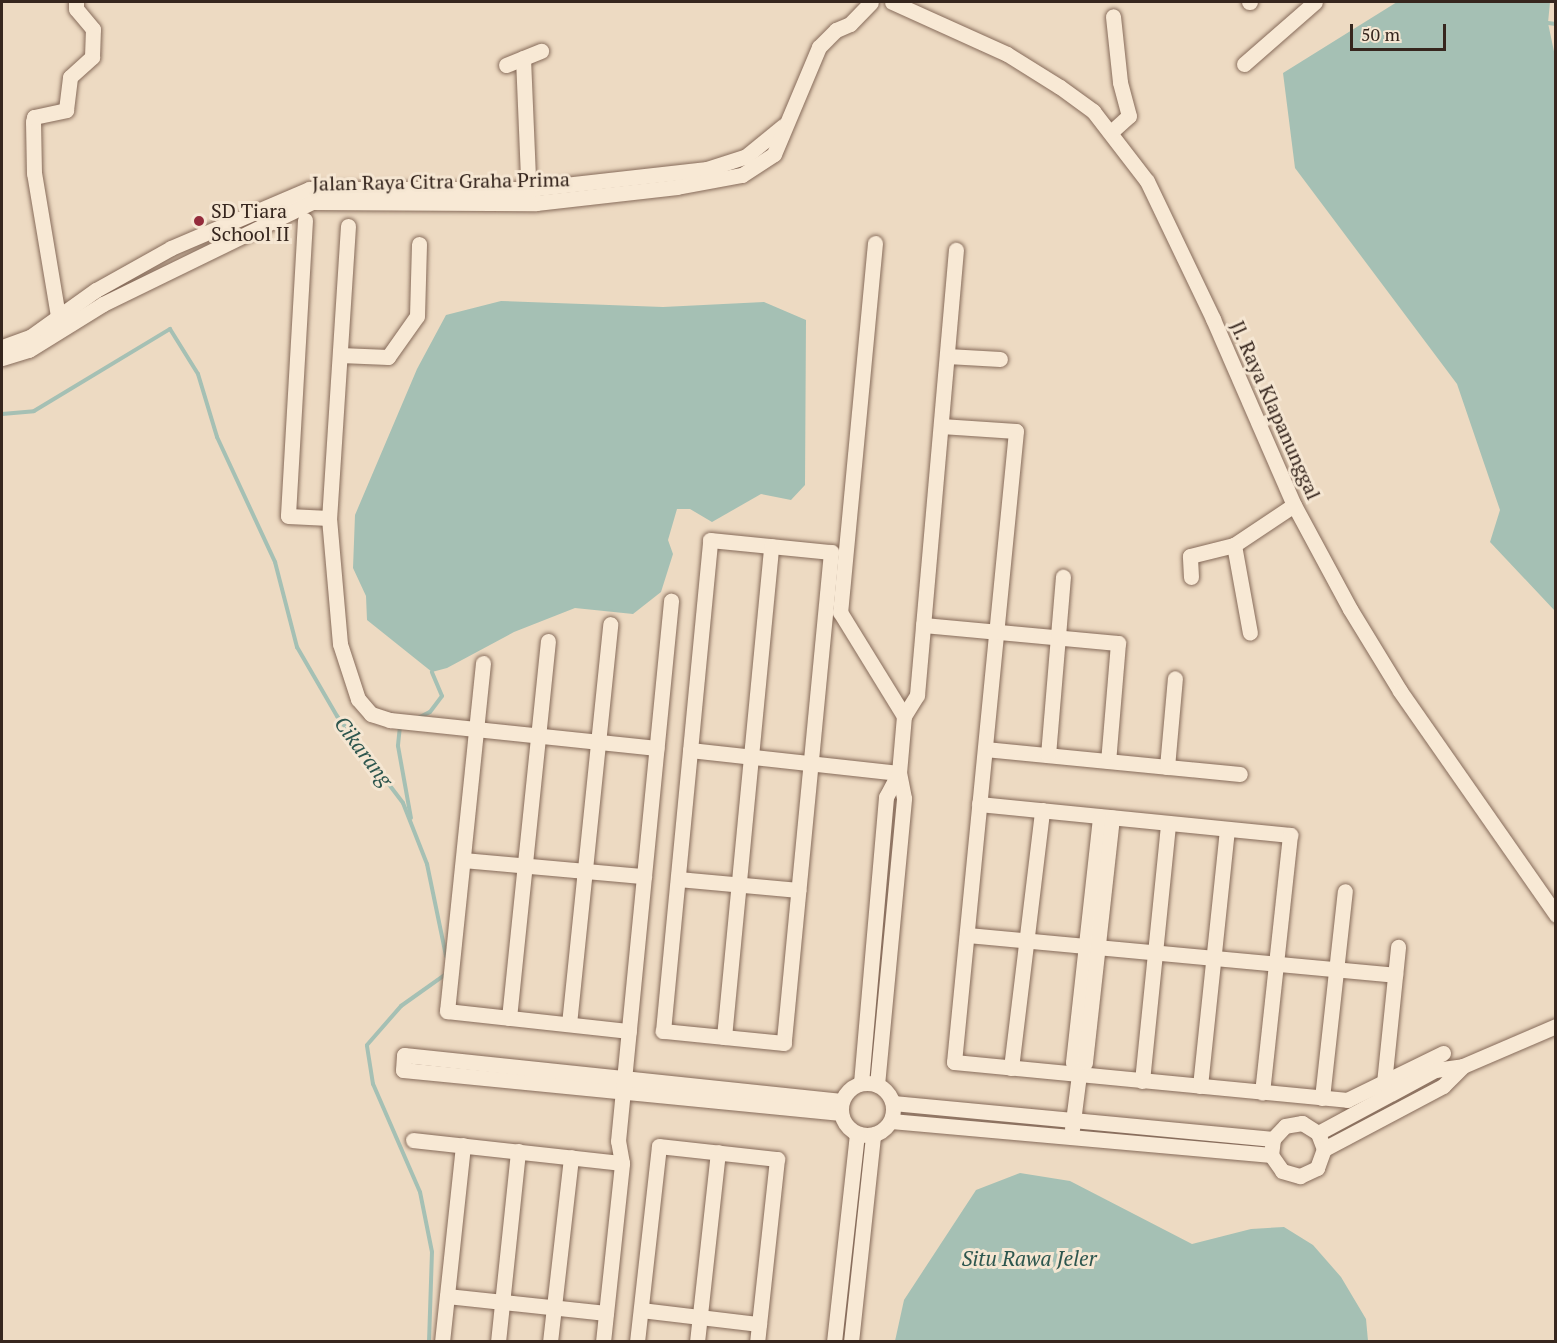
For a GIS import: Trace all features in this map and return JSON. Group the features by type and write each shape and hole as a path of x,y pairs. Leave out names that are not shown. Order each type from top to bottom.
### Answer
{"street":[{"path":"58,316 34,173 33,124 34,117 66,110 70,77 92,57 93,29 76,9 76,2"},
{"name":"Jalan Raya Citra Graha Prima","path":"2,358 29,350 103,304 236,236 312,202 525,196 729,164 758,149 783,126 819,47 836,30 850,24 871,2"},
{"name":"Jl. Raya Klapanunggal","path":"892,2 1007,54 1093,111 1147,181 1214,319 1294,505 1400,691 1556,915"},
{"path":"1244,64 1315,2"},
{"path":"1111,132 1129,116 1120,82 1113,16"},
{"path":"525,196 515,61 540,51"},
{"name":"Jalan Raya Citra Graha Prima","path":"2,347 30,337 58,316 171,248 309,189 525,196"},
{"path":"305,220 288,516 329,518"},
{"path":"229,222 236,236"},
{"path":"348,226 329,518 340,644 358,699 371,714 390,720 657,748"},
{"path":"875,243 840,612 904,716"},
{"path":"340,355 388,357 417,316 418,244"},
{"path":"877,1085 904,798 899,773 904,716 917,695 956,250"},
{"path":"946,356 1000,359"},
{"path":"941,426 1016,431 954,1062 1347,1100 1443,1053"},
{"path":"1191,577 1190,556 1234,545 1294,505"},
{"path":"710,540 831,552 784,1042 663,1031 690,750 710,540"},
{"path":"1234,545 1250,633"},
{"path":"724,1037 771,546"},
{"path":"1048,755 1063,578"},
{"path":"603,1341 622,1163 618,1141 671,601"},
{"path":"569,1024 610,624"},
{"path":"924,625 1118,643 1108,761"},
{"path":"508,1018 548,640"},
{"path":"483,663 447,1011 629,1031"},
{"path":"1167,767 1175,678"},
{"path":"985,749 1240,774"},
{"path":"690,750 899,773"},
{"path":"861,1083 886,797 899,773"},
{"path":"980,804 1290,835 1262,1092"},
{"path":"1011,1068 1042,810"},
{"path":"1071,1137 1079,1074 1085,1062 1092,946 1106,817"},
{"path":"1142,1081 1168,823"},
{"path":"1200,1086 1227,829"},
{"path":"463,860 644,876"},
{"path":"678,879 799,890"},
{"path":"1322,1098 1345,891"},
{"path":"967,934 1395,975"},
{"path":"874,939 890,942"},
{"path":"1384,1083 1398,947"},
{"path":"1317,1133 1436,1070 1462,1066 1556,1026"},
{"path":"403,1063 842,1107"},
{"path":"1272,1147 1282,1171 1300,1176 1317,1167 1324,1149 1443,1086 1462,1066"},
{"path":"891,1122 893,1103 887,1092 877,1085 861,1083 850,1090 842,1107 846,1125 857,1134 873,1135 891,1122 1071,1137 1272,1147"},
{"path":"893,1103 1073,1121 1272,1147"},
{"path":"1272,1147 1285,1126 1302,1124 1317,1133 1324,1149"},
{"path":"834,1341 857,1134"},
{"path":"851,1341 873,1135"},
{"path":"413,1140 622,1163"},
{"path":"442,1341 463,1145"},
{"path":"637,1341 659,1146 777,1159 757,1341"},
{"path":"498,1341 518,1151"},
{"path":"697,1341 718,1152"},
{"path":"550,1341 571,1157"},
{"path":"447,1296 606,1313"},
{"path":"838,1307 854,1308"},
{"path":"640,1311 759,1324"}],"water":[{"path":"1397,2 1550,2 1548,23 1556,61 1555,611 1490,542 1500,510 1457,384 1295,168 1283,73"},
{"path":"501,301 663,307 764,302 806,320 805,485 791,500 761,494 712,522 690,509 677,509 668,540 673,554 661,592 633,614 575,608 514,632 447,668 432,672 367,620 366,596 353,568 355,515 417,369 446,315"},
{"name":"Situ Rawa Jeler","path":"1020,1173 1070,1181 1192,1244 1251,1229 1284,1227 1313,1245 1341,1277 1366,1319 1368,1341 895,1341 904,1300 976,1190"}],"waterway":[{"path":"1548,23 1556,24"},
{"name":"Cikarang","path":"2,414 34,411 170,329 198,374 217,437 275,562 297,647 337,716 403,803 427,864 446,956"},
{"path":"418,718 430,712 442,696 432,672"},
{"path":"400,726 398,746 411,818"},
{"name":"Cikarang","path":"429,1342 432,1252 420,1192 373,1084 367,1045 401,1006 446,974"}],"place":[{"name":"SD Tiara School II","path":"199,221"}]}
